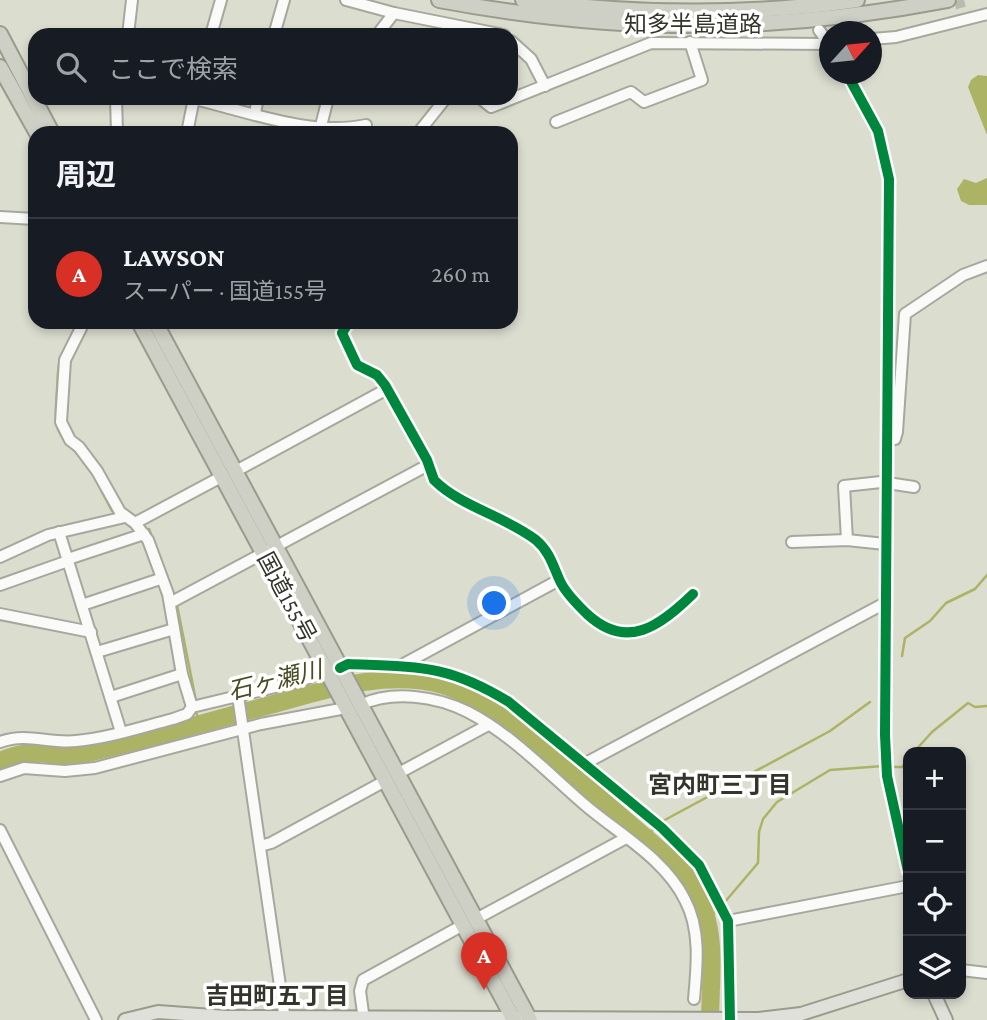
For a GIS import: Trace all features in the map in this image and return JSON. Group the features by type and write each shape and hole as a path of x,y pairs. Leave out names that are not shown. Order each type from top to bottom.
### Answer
{"highway":[{"name":"知多半島道路","path":"439,0 564,20 692,27 821,20 948,0"},
{"name":"知多半島道路","path":"523,0 625,10 691,12 756,10 858,0"},
{"path":"0,34 28,87"},
{"path":"0,66 33,126"},
{"path":"37,105 48,126"},
{"name":"国道155号","path":"143,329 221,477 270,550"},
{"name":"国道155号","path":"159,329 236,471 270,550 521,1019"}],"main road":[{"path":"125,1020 158,1012 285,1018 729,1020 801,1014 903,982"},
{"path":"936,999 946,1020"}],"street":[{"path":"129,28 132,0"},
{"path":"213,28 221,0"},
{"path":"276,28 284,0"},
{"path":"346,0 468,28"},
{"path":"961,8 964,21"},
{"path":"382,28 394,13"},
{"path":"882,37 987,14"},
{"path":"556,122 631,92 644,102 699,82 702,80 690,42"},
{"path":"518,96 651,43 819,44"},
{"path":"518,47 531,59 545,86"},
{"path":"852,84 878,131 889,179 885,544 887,776 903,848"},
{"path":"117,105 117,126"},
{"path":"188,126 193,105"},
{"path":"220,105 321,126 326,105"},
{"path":"255,113 257,105"},
{"path":"424,126 440,105"},
{"path":"362,126 366,125"},
{"path":"0,216 28,218"},
{"path":"887,441 895,439 897,432 905,314 963,275 987,266"},
{"path":"80,329 65,360 61,422 70,440 79,447 97,471 111,500 144,534 170,603 182,674 191,707"},
{"path":"345,329 342,333 356,365 377,375 387,389 438,484 537,541 556,567 559,580 581,608 611,632 633,632 653,626 693,594"},
{"path":"236,471 387,389"},
{"path":"170,603 428,465"},
{"path":"0,557 59,532 130,520 221,477"},
{"path":"847,540 844,486 886,483 914,486"},
{"path":"59,532 121,732"},
{"path":"0,585 144,534"},
{"path":"792,542 847,540 885,544"},
{"path":"82,605 160,579"},
{"path":"402,665 559,580"},
{"path":"584,764 885,603"},
{"path":"0,614 90,632"},
{"path":"97,652 174,629"},
{"path":"0,742 28,736 80,741 121,732 181,716 191,707 300,681 348,664 402,665 440,670 490,690 509,702 689,852 708,878 728,921 729,1020"},
{"path":"111,697 182,674"},
{"path":"0,776 24,768 65,771 95,768 246,729 404,695 461,709 488,725 665,872 687,902 696,938 694,999"},
{"path":"238,696 246,729 285,1018"},
{"path":"260,846 271,843 488,725"},
{"path":"0,830 96,1020"},
{"path":"363,1018 360,991 363,981 625,838"},
{"path":"728,921 903,887"},
{"path":"966,971 987,973"}],"shaded area":[{"path":"978,75 987,76 987,135 968,87 971,80"},
{"path":"987,178 987,205 969,205 961,201 957,189 964,179 976,183"}],"waterway":[{"path":"61,356 56,402 57,426 64,440 79,455"},
{"path":"98,484 112,511"},
{"path":"149,529 175,598"},
{"path":"902,656 905,638 930,621 946,603 975,589 987,575"},
{"path":"177,605 196,701"},
{"name":"石ヶ瀬川","path":"0,761 26,753 65,756 88,753 350,684 397,679 443,685 469,696 509,720 680,867 693,886 707,921 711,958 710,1020"},
{"path":"661,822 830,731 870,702"},
{"path":"918,747 932,732 968,703 975,707 987,706"},
{"path":"196,711 199,723"},
{"path":"724,903 758,863 759,832 763,819 777,802 830,770 883,766"},
{"path":"890,767 903,766"},
{"path":"646,836 656,827"},
{"path":"709,919 717,910"}],"tunnel":[{"path":"959,0 961,8"}],"cycle path":[{"path":"852,84 878,131 889,179 885,735 887,776 903,848"},
{"path":"345,329 342,333 357,365 377,375 385,385 427,460 434,480 470,505 511,524 536,540 548,554 565,590 587,614 616,631 643,630 668,616 693,594"},
{"path":"340,668 348,664 413,667 468,680 509,702 662,828 699,865 728,921 730,1020"}],"place":[{"name":"LAWSON","path":"484,990"}],"district":[{"name":"宮内町三丁目","path":"720,784"},
{"name":"吉田町五丁目","path":"277,995"}]}
